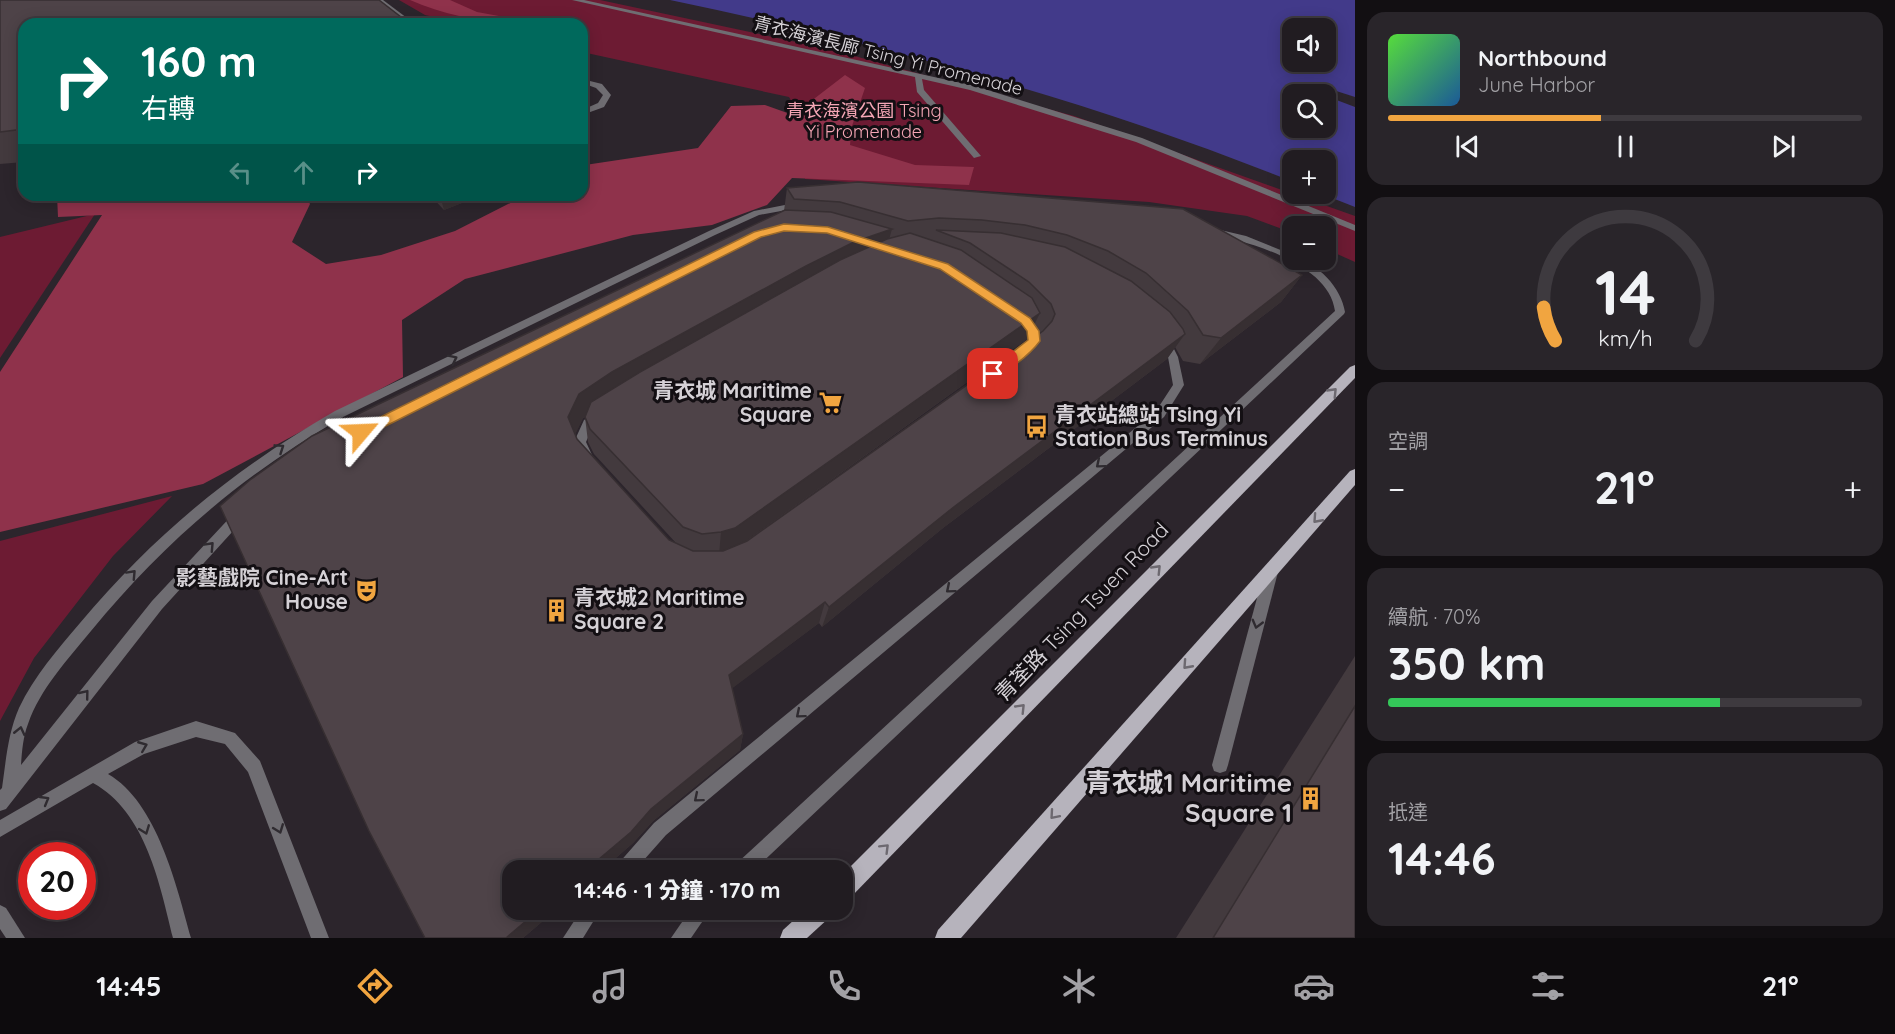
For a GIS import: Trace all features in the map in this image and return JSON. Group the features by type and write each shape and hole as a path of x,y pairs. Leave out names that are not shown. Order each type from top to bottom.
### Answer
{"main road":[{"name":"青荃路 Tsing Tsuen Road","path":"853,879 1355,370"},
{"path":"945,938 1355,475"},
{"path":"791,938 810,920"}],"street":[{"path":"380,0 404,18"},
{"name":"青衣海濱長廊 Tsing Yi Promenade","path":"575,0 972,88 1139,141 1355,228"},
{"path":"918,76 920,90 977,156"},
{"path":"588,83 599,86 607,95 602,105 588,111"},
{"path":"9,789 20,725 39,686 102,606 164,540 190,515 253,466 297,437 339,414 730,224 757,213 812,204"},
{"path":"753,860 1340,312 1338,298 1331,287 1313,272 1251,241 1200,229"},
{"path":"1007,309 1025,321 1033,331 1034,341 1015,358"},
{"path":"633,860 660,829 1160,414 1179,385 1168,344 1155,331"},
{"path":"596,467 587,458 580,442 588,423 605,411"},
{"path":"0,803 157,605 219,536 249,507"},
{"path":"1220,765 1272,568"},
{"path":"0,829 140,747 196,729 230,738 254,766 320,938"},
{"path":"92,774 118,790 140,819 171,898 182,938"},
{"path":"0,914 16,938"},
{"path":"573,938 585,920"},
{"path":"680,938 694,920"}],"green space":[{"name":"青衣海濱公園 Tsing Yi Promenade","path":"399,0 600,0 829,49 1074,116 1282,190 1282,204 1321,204 1355,216 1355,262 1336,253 1336,216 1282,216 1282,229 1247,216 1149,202 805,179 797,111 789,97 588,53 588,18 438,18 425,15"},
{"path":"95,214 0,358 0,237"},
{"path":"172,496 113,556 34,658 0,721 0,541"}],"shaded area":[{"path":"410,0 450,0 477,12 510,18 470,18"},
{"path":"670,0 1355,0 1355,97 1336,91 1336,84 1282,84 1282,138 1336,138 1336,100 1355,107 1355,207 1336,200 1336,150 1282,150 1282,178 1064,100 828,36"},
{"path":"845,75 865,88 852,126 850,145 915,165 974,167 969,185 792,178 767,205 712,225 633,235 465,279 402,320 403,377 203,484 0,532 0,372 102,215 58,217 57,201 308,201 310,204 292,242 326,264 381,255 455,231 514,201 588,201 588,165 698,148 731,106 765,105 793,115"}],"building":[{"path":"0,0 379,0 402,18 18,18 18,130 0,132"},
{"path":"858,182 1183,209 1282,264 1282,270 1293,270 1302,275 1221,338 1203,335 1188,311 1146,273 1108,251 1067,235 1025,225 982,220 939,218 908,221 840,202 794,199 787,188"},
{"name":"青衣城2 Maritime Square 2","path":"785,210 831,212 892,229 854,242 806,266 612,372 579,394 568,417 577,439 669,540 693,551 723,551 747,541 1043,331 1052,321 1055,314 1051,304 1029,282 970,243 936,230 1001,233 1065,247 1131,281 1170,312 1185,334 955,506 829,607 825,602 729,675 743,734 651,809 631,832 598,860 502,860 502,920 527,920 506,938 425,938 369,831 220,506 250,480 312,436"},
{"path":"910,233 961,250 1032,298 1040,313 735,528 702,534 683,527 590,429 585,417 591,402 840,260 887,239"},
{"name":"青衣城1 Maritime Square 1","path":"1355,706 1355,938 1213,938"}],"place":[{"name":"青衣城 Maritime Square","path":"830,403"},
{"name":"青衣站總站 Tsing Yi Station Bus Terminus","path":"1037,427"},
{"name":"影藝戲院 Cine-Art House","path":"366,590"},
{"name":"青衣城2 Maritime Square 2","path":"556,610"},
{"name":"青衣城1 Maritime Square 1","path":"1310,798"}],"route":[{"path":"361,432 758,235 784,228 828,230 944,267 1025,321 1033,331 1034,341 1025,351 993,374"}]}
